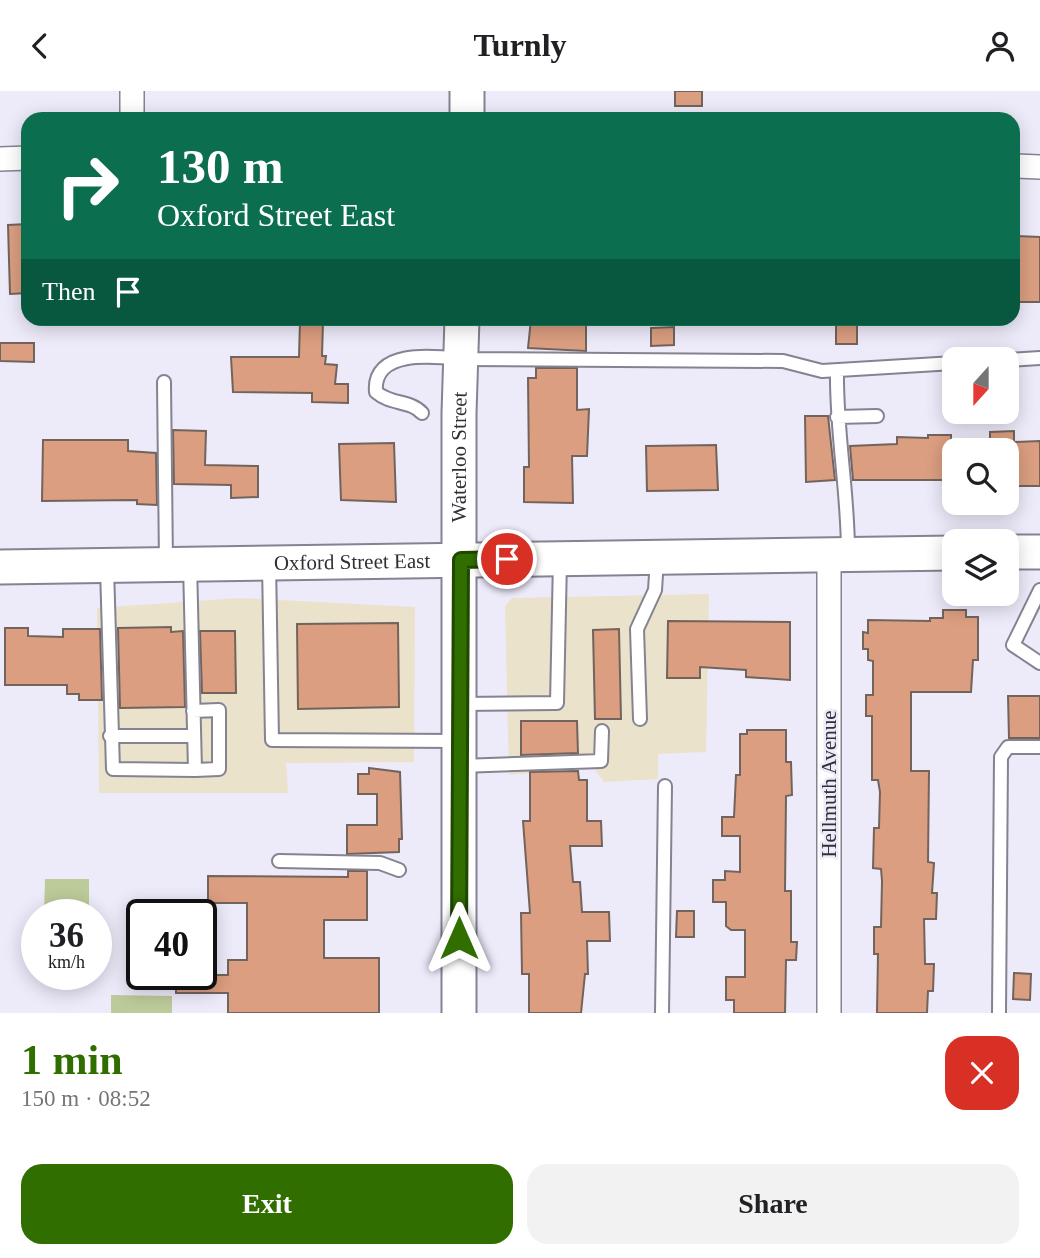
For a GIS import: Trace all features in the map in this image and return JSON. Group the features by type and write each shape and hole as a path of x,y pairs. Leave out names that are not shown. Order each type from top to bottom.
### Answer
{"main road":[{"path":"467,91 467,112"},
{"name":"Waterloo Street","path":"458,1013 462,326"},
{"path":"1019,552 1040,552"},
{"name":"Oxford Street East","path":"0,567 942,553"}],"street":[{"path":"132,91 132,112"},
{"path":"0,159 21,158"},
{"path":"1020,166 1040,167"},
{"name":"Hellmuth Avenue","path":"829,1013 838,554"}],"lane":[{"path":"422,413 414,405 386,400 376,391 375,379 381,369 394,361 412,357 783,361 822,371 942,364"},
{"path":"1019,359 1040,358"},
{"path":"837,371 836,417 848,514 838,554"},
{"path":"164,382 178,564 194,711 195,769"},
{"path":"836,417 877,416"},
{"path":"640,719 637,629 655,590 657,557"},
{"path":"460,704 557,703 560,559"},
{"path":"269,563 272,740 601,761 602,731"},
{"path":"107,565 113,769 219,769 219,710 194,711"},
{"path":"1040,590 1013,645 1040,663"},
{"path":"110,736 194,736"},
{"path":"999,1013 1001,757 1008,747 1040,747"},
{"path":"662,1013 665,786"},
{"path":"279,861 380,863 399,870"}],"shaded area":[{"path":"709,594 706,752 658,754 658,779 604,782 593,767 509,775 505,606 512,598"},
{"path":"239,598 415,607 414,762 286,763 288,793 99,793 97,608"}],"green space":[{"path":"45,879 89,879 89,899 44,899"},
{"path":"111,995 172,996 172,1013 111,1013"}],"building":[{"path":"675,91 702,91 702,106 675,106"},
{"path":"21,224 21,293 10,294 8,225"},
{"path":"1020,236 1040,237 1040,302 1020,302"},
{"path":"300,326 323,326 322,356 326,356 325,364 337,365 335,384 348,384 348,403 312,402 312,393 233,392 231,357 299,357"},
{"path":"530,326 586,326 586,351 528,348"},
{"path":"836,326 857,326 857,344 836,344"},
{"path":"674,327 674,345 651,346 651,328"},
{"path":"0,343 34,343 34,362 0,361"},
{"path":"536,368 577,368 577,410 589,409 587,456 572,456 573,503 524,502 524,467 529,467 528,378 536,378"},
{"path":"805,416 828,416 835,480 806,482"},
{"path":"173,430 206,431 205,465 258,466 258,497 231,498 231,485 174,484"},
{"path":"1014,431 1014,438 990,438 990,432"},
{"path":"928,435 951,435 951,438 942,438 942,480 853,480 850,446 897,444 897,437 928,438"},
{"path":"43,440 128,440 128,451 156,453 157,505 137,504 137,500 42,501"},
{"path":"1040,441 1040,486 1019,486 1019,442"},
{"path":"394,443 396,502 341,500 339,444"},
{"path":"716,445 718,490 647,491 646,446"},
{"path":"943,610 966,610 966,617 978,617 978,660 973,660 971,692 911,692 911,771 929,771 928,862 934,863 932,893 937,893 936,919 924,919 925,964 934,964 933,991 928,991 927,1013 877,1013 878,954 874,954 874,927 881,927 882,881 881,869 873,868 874,828 879,828 880,792 878,780 872,780 872,716 866,716 866,695 873,695 873,661 868,660 868,649 863,649 863,632 868,633 868,620 930,621 930,618 943,618"},
{"path":"668,621 790,622 790,680 746,677 746,670 700,667 700,678 667,678"},
{"path":"398,623 399,707 298,709 297,624"},
{"path":"171,627 171,632 183,631 185,707 120,708 118,628"},
{"path":"5,628 28,628 28,636 63,637 63,629 100,629 102,700 79,700 79,694 67,694 67,685 5,685"},
{"path":"619,629 621,719 595,719 593,630"},
{"path":"200,631 235,631 236,693 202,693"},
{"path":"1008,696 1040,696 1040,738 1009,738"},
{"path":"521,721 577,721 578,753 521,755"},
{"path":"747,730 786,730 786,762 791,762 792,795 786,796 785,891 791,891 791,942 797,942 796,960 786,960 785,1013 734,1013 734,1000 726,1000 726,977 745,977 745,930 731,930 726,926 726,902 713,902 713,880 725,880 725,871 740,872 740,836 722,836 722,817 734,817 736,775 740,775 740,734 747,734"},
{"path":"369,768 400,772 402,839 399,839 399,852 347,854 347,825 377,825 377,794 358,794 358,774 369,774"},
{"path":"578,771 579,780 587,780 587,821 601,821 602,846 570,846 573,882 580,882 582,912 609,912 610,941 587,941 588,974 585,974 581,1013 529,1013 529,974 522,974 521,913 530,913 523,821 530,821 530,772"},
{"path":"348,871 367,871 367,920 324,920 324,958 379,958 379,1013 228,1013 228,993 176,993 176,990 217,990 217,975 228,975 228,960 247,960 247,903 217,903 217,899 208,899 208,876 348,877"},
{"path":"677,911 694,911 694,937 676,937"},
{"path":"1014,973 1031,974 1030,1000 1013,999"}],"route":[{"path":"459,938 461,560 507,559"}]}
